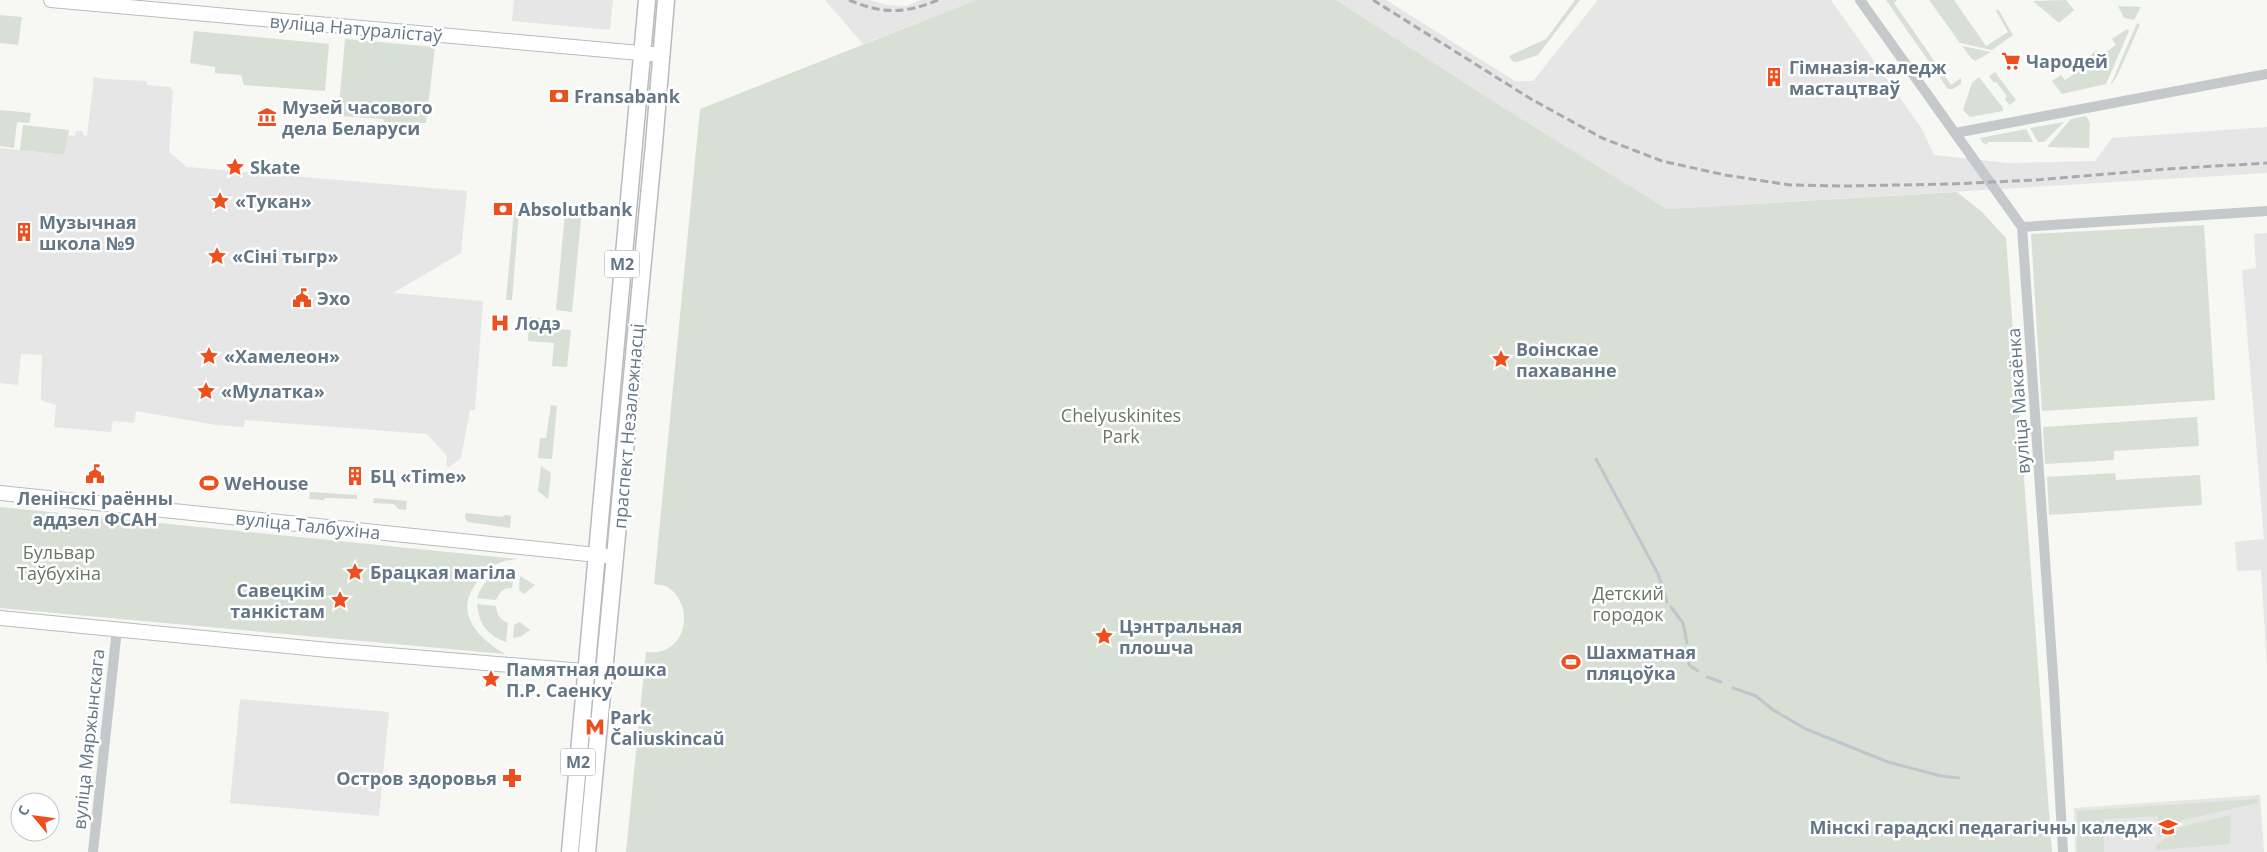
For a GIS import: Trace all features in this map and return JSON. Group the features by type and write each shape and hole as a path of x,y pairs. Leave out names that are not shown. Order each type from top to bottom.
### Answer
{"main road":[{"name":"вуліца Натуралістаў","path":"50,0 662,55"},
{"name":"праспект Незалежнасці","path":"570,852 647,0"},
{"name":"праспект Незалежнасці","path":"587,852 616,557 666,0"},
{"name":"вуліца Талбухіна","path":"0,493 616,557"},
{"path":"0,618 587,673 604,672"}],"street":[{"path":"1860,0 2022,227 2267,211"},
{"path":"1955,133 2267,74"},
{"name":"вуліца Макаёнка","path":"2022,227 2054,689 2063,852"},
{"name":"вуліца Мяржынскага","path":"93,852 116,629"}],"shaded area":[{"path":"514,0 613,0 610,30 512,21"},
{"path":"825,0 869,0 887,5 907,6 921,0 976,0 863,44"},
{"path":"1336,0 1386,0 1515,81 1533,81 1598,0 1831,0 1922,129 1934,155 2008,163 2095,161 2112,138 2267,127 2267,173 1667,209 1504,108"},
{"path":"94,77 147,81 147,85 171,87 171,90 173,89 169,152 187,167 467,191 461,253 393,293 483,301 475,410 470,410 461,458 449,467 446,466 447,456 427,434 245,420 244,427 216,425 136,411 134,423 113,421 111,432 54,427 56,405 41,400 42,355 21,354 18,385 0,383 0,148 64,155 67,135 75,136 76,131 83,131 83,135 87,136"},
{"path":"2267,233 2267,666 2261,570 2237,571 2235,542 2264,539 2242,270 2256,268 2254,234"},
{"path":"240,699 389,712 379,816 230,803"},
{"name":"Мінскі гарадскі педагагічны каледж","path":"2260,795 2264,852 2075,852 2074,808"}],"green space":[{"name":"Chelyuskinites Park","path":"976,0 1336,0 1504,108 1667,209 1957,192 1982,212 2006,238 2052,852 626,852 646,652 660,652 671,647 678,640 684,622 684,612 676,595 667,587 654,584 700,109"},
{"path":"1575,0 1580,0 1538,55 1517,62 1512,61 1509,56 1546,39"},
{"path":"1886,0 1897,0 1894,3 1951,85 1961,78 1961,84 1953,89 1948,89"},
{"path":"1929,0 1954,0 1986,46 2008,32 1996,11 1998,9 2013,35 1992,50 1960,43"},
{"path":"2066,0 2074,10 2059,23 2033,1"},
{"path":"2118,6 2141,7 2134,20 2124,18"},
{"path":"0,15 22,17 18,45 0,43"},
{"path":"2137,23 2140,25 2117,76 2110,86"},
{"path":"2127,29 2129,31 2106,84 2062,94 2052,81 2061,75 2065,80 2080,70 2077,65 2097,50 2101,55 2116,45 2112,39"},
{"path":"194,31 329,44 325,91 244,85 241,75 215,73 215,67 190,63"},
{"path":"345,39 435,47 426,123 384,122 383,119 338,116"},
{"path":"1962,46 1991,52 1975,61"},
{"path":"1995,72 2016,100 2009,105 2005,99 2007,96 1989,76"},
{"path":"1979,77 2003,108 2003,111 1970,117 1963,110 1972,83"},
{"path":"0,110 31,113 29,123 17,122 14,148 0,146"},
{"path":"2086,116 2090,123 2089,148 2047,147 2071,119"},
{"path":"2064,122 2044,142 2038,142 2030,128"},
{"path":"23,125 69,130 64,155 20,150"},
{"path":"2026,129 2033,142 1988,142 1987,145 1980,138"},
{"path":"582,210 572,312 556,310 565,212 574,213"},
{"path":"514,212 519,212 512,300 506,300"},
{"path":"2204,225 2215,400 2042,411 2031,234"},
{"path":"521,316 557,320 556,325 520,321"},
{"path":"529,327 571,330 567,367 552,366 554,343 528,341"},
{"path":"551,405 557,406 552,459 538,458 540,438 546,438"},
{"path":"2197,417 2199,446 2114,451 2114,460 2045,464 2043,427"},
{"path":"541,466 551,473 548,499 538,491"},
{"path":"2115,473 2116,480 2200,475 2202,505 2049,515 2047,477"},
{"path":"310,492 357,495 357,499 309,499"},
{"path":"374,498 407,501 406,510 398,509 394,504 373,503"},
{"name":"Бульвар Таўбухіна","path":"0,507 517,559 500,563 488,570 471,592 467,603 468,614 478,632 495,648 505,654 0,608"},
{"path":"466,513 503,517 504,515 511,516 510,528 468,522 465,518"},
{"path":"501,570 515,570 512,588 502,591 496,600 477,598 486,582"},
{"path":"520,576 535,585 524,594 519,590"},
{"path":"477,604 496,606 499,617 508,623 506,642 494,636 485,628"},
{"path":"520,622 530,630 522,636 513,638 514,625"},
{"path":"2258,799 2258,803 2182,820 2159,837 2158,816 2104,819 2104,852 2077,852 2077,811"},
{"path":"2231,815 2230,844 2157,850 2156,845 2184,826"}],"waterway":[{"path":"1596,459 1658,574 1667,602"},
{"path":"1671,607 1683,623 1687,643"},
{"path":"1688,650 1689,665 1698,671"},
{"path":"1707,677 1721,682"},
{"path":"1733,688 1756,696 1773,710 1806,729 1888,762 1941,776 1959,778"}],"railway":[{"path":"849,0 883,10 904,10 938,0"},
{"path":"1373,0 1531,99 1602,138 1662,161 1725,175 1790,185 1951,184 2035,180 2267,163"}],"place":[{"name":"Чародей","path":"2011,61"},
{"name":"Гімназія-каледж мастацтваў","path":"1774,77"},
{"name":"Fransabank","path":"559,96"},
{"name":"Музей часового дела Беларуси","path":"267,117"},
{"name":"Skate","path":"235,167"},
{"name":"«Тукан»","path":"220,201"},
{"name":"Absolutbank","path":"503,209"},
{"name":"Музычная школа №9","path":"24,232"},
{"name":"«Сіні тыгр»","path":"217,256"},
{"name":"Эхо","path":"302,298"},
{"name":"Лодэ","path":"500,323"},
{"name":"«Хамелеон»","path":"209,356"},
{"name":"Воінскае пахаванне","path":"1501,359"},
{"name":"«Мулатка»","path":"206,391"},
{"name":"Ленінскі раённы аддзел ФСАН","path":"95,474"},
{"name":"БЦ «Time»","path":"355,476"},
{"name":"WeHouse","path":"209,483"},
{"name":"Брацкая магіла","path":"355,572"},
{"name":"Савецкім танкістам","path":"340,600"},
{"name":"Цэнтральная плошча","path":"1104,636"},
{"name":"Шахматная пляцоўка","path":"1571,662"},
{"name":"Памятная дошка П.Р. Саенку","path":"491,679"},
{"name":"Park Čaliuskincaŭ","path":"595,727"},
{"name":"Остров здоровья","path":"512,778"},
{"name":"Мінскі гарадскі педагагічны каледж","path":"2168,827"}],"park label":[{"name":"Детский городок","path":"1628,603"}]}
